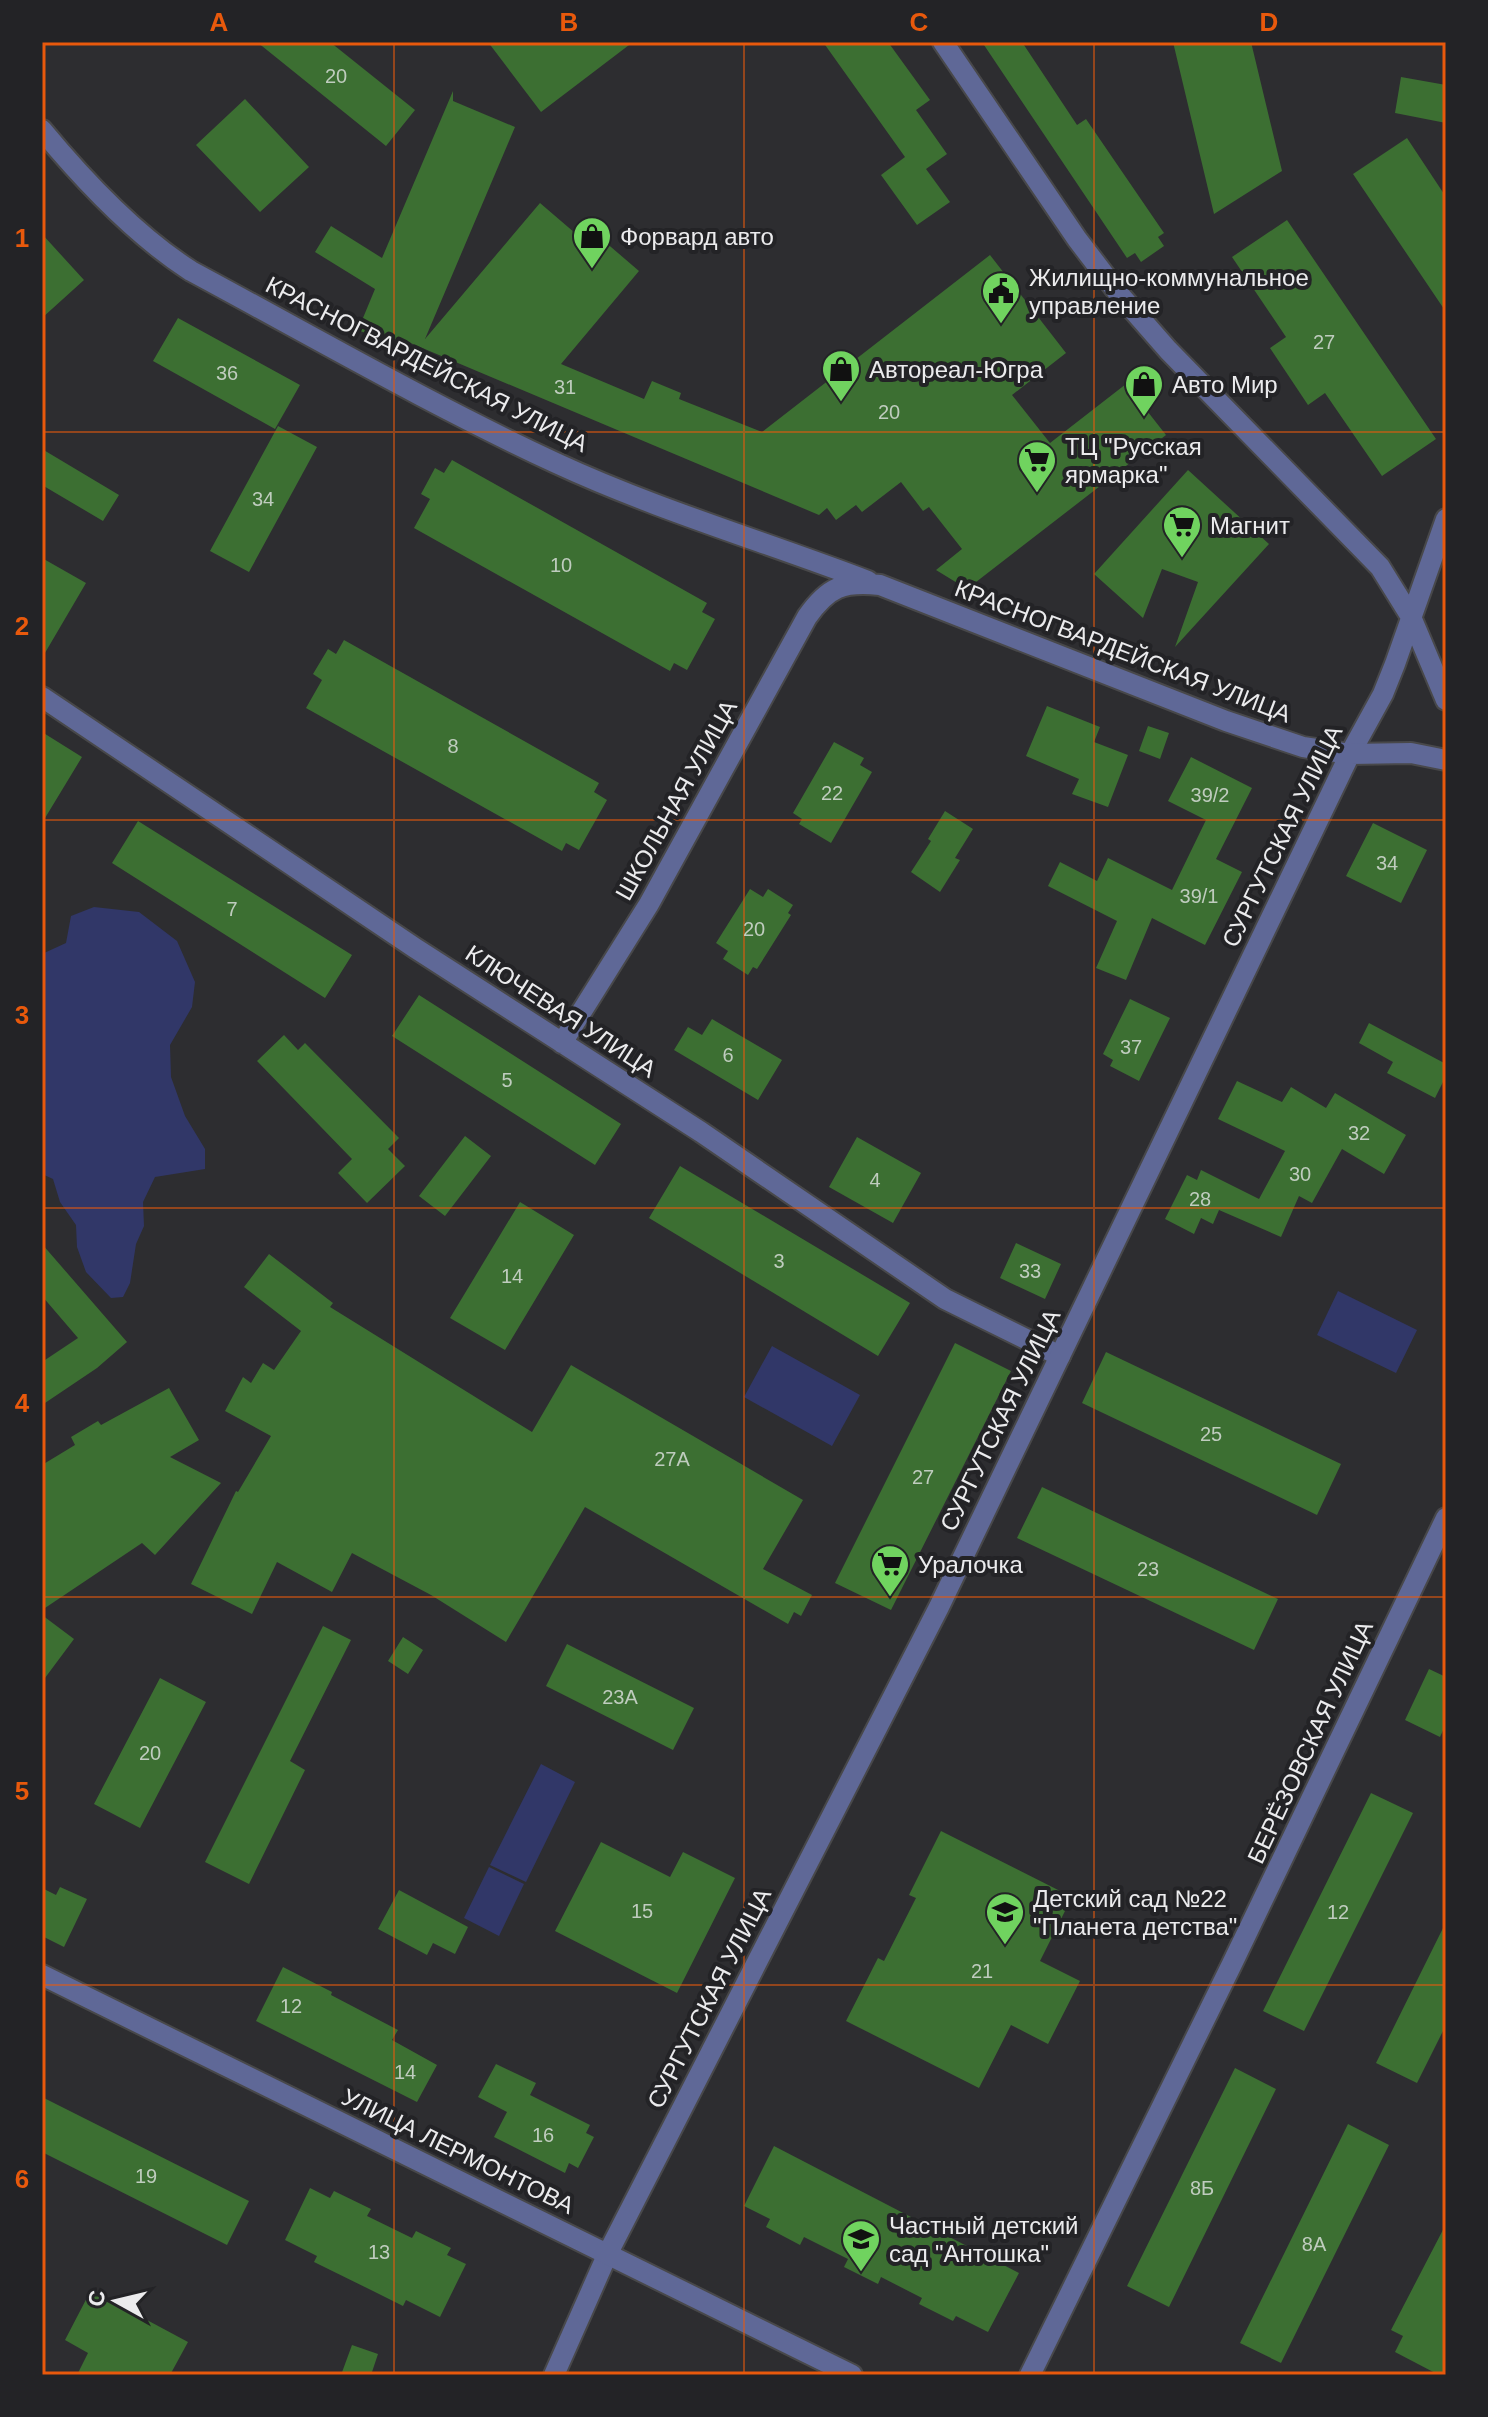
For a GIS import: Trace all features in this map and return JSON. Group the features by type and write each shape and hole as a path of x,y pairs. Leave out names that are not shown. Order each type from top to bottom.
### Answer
{"street":[{"path":"943,42 1077,239 1119,294 1168,350 1380,567 1411,617 1446,700"},
{"name":"КРАСНОГВАРДЕЙСКАЯ УЛИЦА","path":"42,130 68,161 135,226 164,253 191,271 486,430 559,465 880,585 1251,730 1325,752 1411,753 1446,760"},
{"name":"СУРГУТСКАЯ УЛИЦА","path":"554,2375 608,2253 927,1632 1350,754 1383,694 1446,519"},
{"name":"КРАСНОГВАРДЕЙСКАЯ УЛИЦА","path":"839,586 860,583 880,585"},
{"name":"ШКОЛЬНАЯ УЛИЦА","path":"562,1043 649,904 807,617 823,596 839,586"},
{"name":"КЛЮЧЕВАЯ УЛИЦА","path":"42,697 415,948 701,1132 945,1299 1060,1356"},
{"name":"БЕРЁЗОВСКАЯ УЛИЦА","path":"1030,2375 1446,1518"},
{"name":"УЛИЦА ЛЕРМОНТОВА","path":"44,1981 608,2253 852,2375"}],"shaded area":[{"path":"94,907 139,912 177,941 195,982 192,1007 170,1045 171,1077 185,1116 205,1149 205,1169 155,1177 143,1202 144,1226 136,1244 130,1283 123,1297 111,1298 86,1272 77,1247 76,1225 60,1202 53,1179 42,1174 42,954 66,943 71,916"},
{"path":"1338,1291 1417,1330 1396,1373 1317,1335"},
{"path":"772,1346 860,1395 832,1446 744,1397"},
{"path":"541,1764 575,1782 526,1882 490,1865"},
{"path":"489,1867 524,1884 499,1936 464,1918"}],"building":[{"path":"257,42 330,42 415,110 386,146"},
{"path":"488,42 633,42 541,112"},
{"path":"823,42 888,42 930,100 916,110 947,154 926,169 950,202 917,225 881,175 905,157"},
{"path":"982,42 1022,42 1077,125 1086,119 1164,233 1158,237 1164,246 1141,262 1135,253 1127,258"},
{"path":"1173,42 1251,42 1282,171 1214,214"},
{"path":"1401,77 1446,85 1446,123 1395,113"},
{"path":"453,91 453,101 515,127 425,339 540,203 589,245 597,235 639,271 561,364 644,399 652,381 681,393 679,399 762,432 990,255 1066,353 1012,395 1050,443 1126,384 1166,435 967,589 936,570 962,549 929,507 923,511 901,482 862,512 856,505 836,520 827,508 819,515 401,339 398,347 358,330 375,289 315,252 331,226 382,258"},
{"path":"245,99 309,167 260,212 196,145"},
{"path":"1407,138 1446,197 1446,312 1353,174"},
{"path":"1287,220 1436,439 1382,476 1325,393 1308,405 1270,348 1286,337 1232,257"},
{"path":"42,234 84,280 42,318"},
{"path":"178,318 300,385 275,429 153,361"},
{"path":"278,426 317,447 249,572 210,551"},
{"path":"42,449 119,495 103,521 42,485"},
{"path":"452,460 707,603 702,612 715,619 687,670 674,663 670,671 414,528 430,499 421,494 435,468 444,473"},
{"name":"Магнит","path":"1188,470 1269,544 1175,647 1198,582 1162,569 1143,618 1094,574"},
{"path":"42,558 86,583 42,658"},
{"path":"344,640 599,783 594,792 607,800 579,850 566,843 562,851 306,708 322,680 313,674 328,649 336,654"},
{"path":"1047,706 1100,727 1094,742 1128,755 1108,807 1072,794 1079,779 1026,756"},
{"path":"1148,726 1169,733 1160,759 1139,751"},
{"path":"42,732 82,757 42,823"},
{"path":"834,742 864,758 860,765 872,772 831,843 799,824 802,819 793,813"},
{"path":"1191,757 1252,788 1216,859 1242,872 1205,945 1152,918 1126,980 1096,968 1117,921 1048,886 1060,862 1097,881 1108,858 1172,890 1206,820 1168,801"},
{"path":"945,811 973,829 955,858 960,860 940,892 911,872"},
{"path":"138,821 352,955 325,998 112,863"},
{"path":"1373,823 1427,850 1401,903 1346,876"},
{"path":"750,889 763,897 768,889 793,905 788,913 791,915 757,969 753,967 748,975 723,959 728,951 716,943"},
{"path":"419,995 621,1124 595,1165 392,1036"},
{"path":"1130,999 1170,1018 1139,1081 1110,1066 1113,1060 1103,1054"},
{"path":"712,1019 782,1060 758,1100 674,1050 688,1027 702,1035"},
{"path":"1369,1023 1446,1064 1446,1076 1435,1098 1387,1073 1393,1062 1359,1043"},
{"path":"284,1035 298,1050 305,1043 399,1138 388,1149 405,1166 367,1203 338,1173 352,1159 257,1061"},
{"path":"1237,1081 1282,1102 1291,1087 1326,1108 1335,1093 1406,1135 1384,1174 1342,1149 1312,1203 1299,1196 1281,1237 1219,1210 1213,1224 1201,1218 1194,1234 1165,1219 1187,1175 1197,1180 1201,1170 1259,1199 1285,1151 1218,1119"},
{"path":"465,1136 491,1156 445,1216 419,1196"},
{"path":"857,1137 921,1173 893,1223 829,1187"},
{"path":"680,1166 910,1303 878,1356 649,1218"},
{"path":"520,1202 574,1235 505,1350 450,1318"},
{"path":"1016,1243 1061,1264 1045,1299 1000,1278"},
{"path":"42,1244 127,1342 97,1368 42,1405 42,1362 78,1338 42,1296"},
{"path":"269,1254 333,1303 330,1307 532,1432 571,1365 803,1500 763,1569 812,1595 801,1616 794,1612 788,1624 585,1507 506,1642 431,1595 352,1553 332,1592 277,1562 252,1614 191,1584 236,1491 271,1436 225,1411 243,1377 251,1383 263,1363 274,1370 301,1331 244,1287"},
{"path":"955,1343 1011,1371 891,1610 835,1583"},
{"path":"1106,1352 1341,1464 1317,1515 1082,1403"},
{"path":"169,1388 199,1440 170,1457 221,1483 155,1555 142,1543 42,1610 42,1465 75,1445 71,1437 98,1421 101,1425"},
{"path":"1042,1487 1278,1599 1254,1650 1017,1538"},
{"path":"42,1615 74,1639 42,1682"},
{"path":"323,1626 351,1640 290,1761 305,1770 249,1884 205,1862"},
{"path":"403,1637 423,1650 408,1674 388,1661"},
{"path":"567,1644 694,1708 673,1750 546,1686"},
{"path":"1429,1669 1446,1677 1446,1724 1440,1737 1405,1720"},
{"path":"160,1678 206,1702 140,1828 94,1804"},
{"path":"1371,1793 1413,1813 1304,2031 1263,2011"},
{"path":"941,1831 1072,1897 1040,1961 1080,1981 1048,2044 1011,2025 979,2088 846,2021 878,1958 884,1961 916,1898 909,1895"},
{"path":"601,1842 670,1877 683,1852 735,1878 677,1993 555,1931"},
{"path":"60,1887 87,1899 64,1947 42,1936 42,1888 56,1895"},
{"path":"399,1890 468,1927 455,1954 433,1943 427,1955 378,1929"},
{"path":"1446,1922 1446,2025 1417,2083 1376,2063"},
{"path":"283,1967 398,2030 392,2040 437,2065 417,2102 256,2021"},
{"path":"496,2064 536,2083 530,2095 590,2125 586,2133 594,2137 578,2168 569,2163 565,2173 494,2137 507,2112 478,2097"},
{"path":"1235,2068 1276,2089 1169,2307 1127,2286"},
{"path":"42,2097 249,2201 227,2245 42,2152"},
{"path":"1348,2124 1389,2145 1281,2363 1240,2343"},
{"path":"774,2146 1019,2273 988,2332 956,2316 953,2321 919,2304 922,2298 881,2277 878,2284 844,2267 848,2259 804,2237 800,2245 766,2227 770,2219 744,2206"},
{"path":"310,2188 330,2198 334,2191 371,2209 367,2216 412,2238 416,2231 451,2248 447,2255 466,2264 440,2317 406,2300 403,2306 314,2262 317,2256 285,2240"},
{"path":"1446,2224 1446,2375 1439,2375 1395,2352 1403,2336 1391,2330"},
{"path":"91,2290 188,2342 170,2375 77,2375 88,2353 65,2340"},
{"path":"352,2345 378,2354 371,2375 341,2375"}],"place":[{"name":"Форвард авто","path":"592,270"},
{"name":"Жилищно-коммунальное управление","path":"1001,325"},
{"name":"Автореал-Югра","path":"841,403"},
{"name":"Авто Мир","path":"1144,418"},
{"name":"ТЦ \"Русская ярмарка\"","path":"1037,494"},
{"name":"Магнит","path":"1182,559"},
{"name":"Уралочка","path":"890,1598"},
{"name":"Детский сад №22 \"Планета детства\"","path":"1005,1946"},
{"name":"Частный детский сад \"Антошка\"","path":"861,2273"}]}
